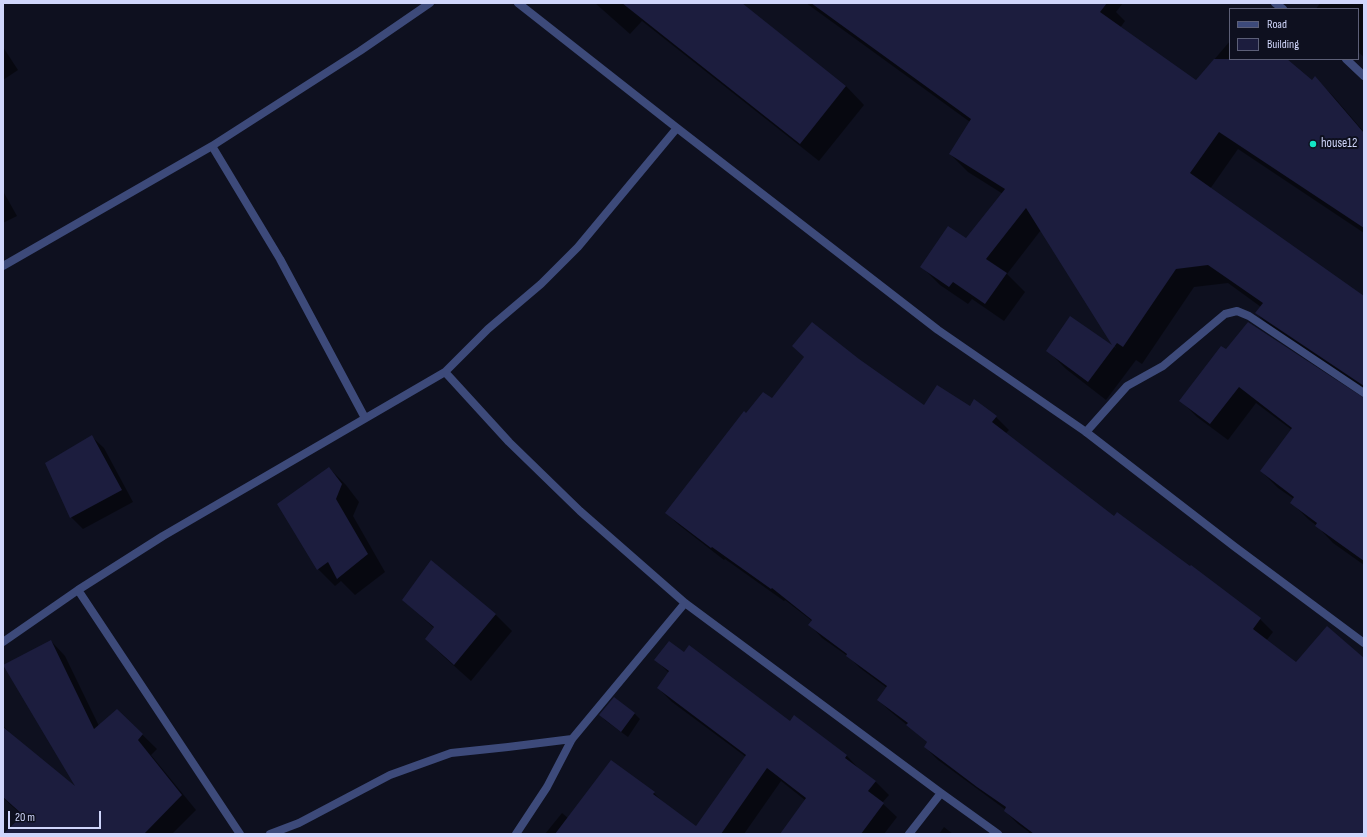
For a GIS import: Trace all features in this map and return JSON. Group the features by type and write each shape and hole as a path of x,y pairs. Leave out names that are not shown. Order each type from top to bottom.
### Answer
{"street":[{"path":"3,266 212,146 354,55 430,3"},
{"path":"518,3 938,330 1086,432 1235,547 1364,643"},
{"path":"1347,60 1364,76"},
{"path":"3,642 78,590 163,536 445,372 488,329 541,284 578,247 677,128"},
{"path":"212,146 280,259 364,418"},
{"path":"1086,432 1126,386 1163,366 1225,314 1237,311 1249,316 1364,393"},
{"path":"445,372 509,442 575,506 685,603 998,834"},
{"path":"78,590 240,834"},
{"path":"516,834 547,787 572,738 685,603"},
{"path":"270,834 300,823 390,775 451,753 572,738"},
{"path":"909,834 941,793"}],"building":[{"path":"622,3 742,3 846,86 800,144"},
{"path":"811,3 1107,3 1100,12 1196,80 1214,59 1288,60 1312,80 1315,76 1364,133 1364,228 1219,132 1190,173 1364,296 1364,386 1255,313 1263,303 1208,265 1176,269 1123,347 1117,343 1088,382 1046,351 1070,316 1112,345 1026,208 986,259 1007,273 985,304 953,282 949,287 920,267 948,226 966,238 1005,189 949,154 971,119"},
{"path":"812,322 859,359 924,405 937,385 970,406 974,399 997,416 992,422 1114,516 1117,512 1261,618 1253,629 1296,662 1327,626 1364,658 1364,834 1034,834 1004,811 1006,807 924,747 927,742 906,725 908,723 877,700 887,686 846,656 847,654 808,625 812,620 772,588 771,589 712,547 711,548 665,513 744,411 746,413 763,392 772,398 804,357 792,346"},
{"path":"1248,322 1364,398 1364,561 1315,526 1317,523 1290,503 1294,497 1260,471 1292,428 1239,387 1210,424 1179,401 1221,346 1226,349"},
{"path":"92,435 122,490 70,518 45,463"},
{"path":"329,467 342,484 336,499 368,554 337,579 328,562 317,570 277,504"},
{"path":"431,560 496,614 454,665 425,639 434,627 402,600"},
{"path":"51,640 94,729 117,709 143,734 138,740 182,795 144,834 3,834 23,815 3,797 3,727 75,786 3,665"},
{"path":"669,641 684,652 689,645 790,721 794,715 847,755 845,758 876,781 868,791 884,803 861,834 780,834 806,798 767,768 721,834 555,834 611,760 655,792 653,794 696,826 746,755 657,688 669,671 654,660"},
{"path":"614,697 635,713 621,732 599,715"}],"place":[{"name":"house12","path":"1313,144"}]}
